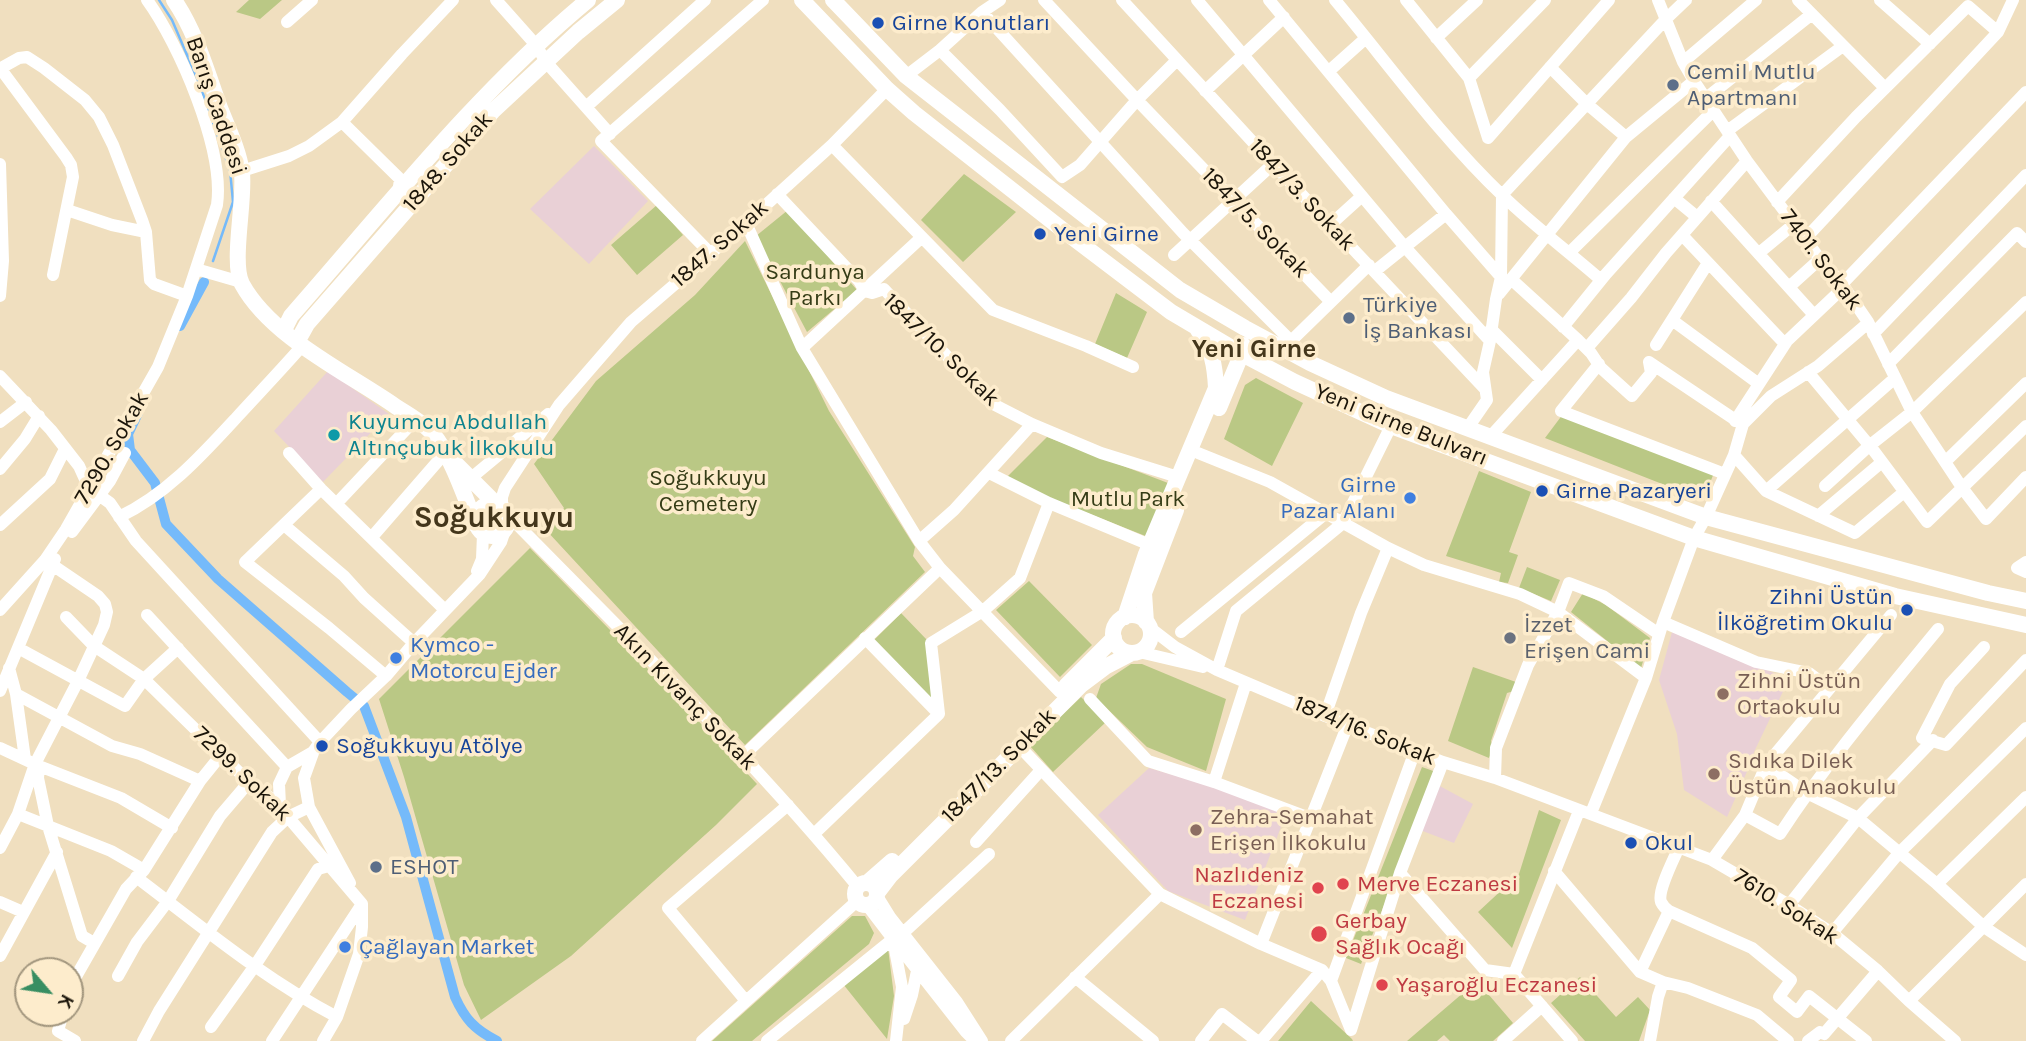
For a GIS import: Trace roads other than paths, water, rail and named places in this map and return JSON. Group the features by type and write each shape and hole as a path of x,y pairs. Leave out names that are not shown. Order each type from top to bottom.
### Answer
{"main road":[{"name":"Barış Caddesi","path":"174,0 198,48 242,171 239,240 241,282"},
{"name":"1848. Sokak","path":"284,330 292,316 478,103 536,45 588,0"},
{"name":"1848. Sokak","path":"300,344 307,324 493,111 617,0"},
{"name":"Yeni Girne Bulvarı","path":"802,0 887,89 914,113 1171,312 1272,370 1391,426 1694,538 1895,596 2026,625"},
{"name":"Yeni Girne Bulvarı","path":"833,0 906,76 1180,290 1310,363 1386,398 1706,517 2026,601"},
{"path":"241,282 262,312 300,344 433,433 466,484 503,514"},
{"path":"1191,323 1208,345 1214,359 1216,388"},
{"path":"1237,351 1216,388 1178,477 1150,544 1125,617 1115,626 1114,638 1120,649 1135,653 1148,644 1151,638 1144,593 1214,420 1245,328"},
{"path":"1214,420 1224,412 1246,374 1272,370"},
{"path":"466,484 480,530"},
{"path":"488,505 503,514 499,535 494,536 480,530 475,520 480,510 488,505"},
{"path":"1125,617 1136,616 1148,624"},
{"name":"1847/13. Sokak","path":"868,894 883,870 1114,638"},
{"name":"1847/13. Sokak","path":"868,894 1081,685 1105,667 1135,653"}],"street":[{"name":"7290. Sokak","path":"0,610 45,560 66,529 158,367 187,296 217,205 219,193 215,158 190,80 159,17 147,0"},
{"path":"287,22 312,0"},
{"path":"242,171 289,156 309,146 342,122 453,0"},
{"path":"496,0 610,134"},
{"path":"586,107 705,0"},
{"path":"711,254 601,141 763,0"},
{"path":"906,76 1000,0"},
{"name":"1847/5. Sokak","path":"1044,0 1331,302"},
{"name":"1847/3. Sokak","path":"1122,0 1484,388"},
{"path":"1198,0 1404,246 1491,335 1542,380"},
{"path":"1269,0 1446,214 1506,278 1582,344 1632,396 1651,373 1648,362 1739,423"},
{"path":"1335,0 1449,139 1502,195 1601,281"},
{"path":"1406,0 1469,78 1488,138 1609,0"},
{"path":"1436,38 1477,0"},
{"path":"1469,78 1545,0"},
{"name":"7401. Sokak","path":"1658,0 1684,62 1705,99 1777,202 1843,286 1871,329 1912,412 1986,519 2026,477"},
{"path":"1506,278 1502,195 1665,19 1686,0"},
{"path":"1684,62 1756,0"},
{"path":"1798,0 1885,88"},
{"path":"1880,0 1930,44"},
{"path":"1805,239 1998,32 2014,0"},
{"path":"1777,202 1885,88 1968,6 1998,32"},
{"path":"982,12 1191,241 1291,341 1331,302 1372,268 1446,214"},
{"path":"1705,99 1812,14"},
{"path":"1205,91 1284,17"},
{"path":"1329,71 1366,38"},
{"path":"1563,327 1728,133 1843,46"},
{"path":"940,50 1062,177 1080,165 1137,100 1177,60"},
{"path":"53,275 73,177 71,165 54,139 1,68 19,58 27,57 44,68 85,100 99,117 113,145 146,232 150,280 187,296"},
{"path":"1550,67 1587,104 1626,137"},
{"path":"1467,429 1487,400 1483,372 1496,299 1506,278 1546,235 1626,137 1694,81"},
{"name":"1847. Sokak","path":"461,593 480,575 501,542 502,497 505,488 559,405 631,322 832,145 887,89"},
{"path":"1514,974 1554,871 1585,812 1646,678 1694,538 1734,455 1739,423 1759,384 1785,344 2026,92"},
{"path":"1569,253 1713,111"},
{"path":"342,122 400,179 398,194"},
{"path":"832,145 993,310 1133,367"},
{"path":"1490,437 1542,380 1582,344 1747,161"},
{"path":"0,164 3,248 0,296"},
{"path":"1174,255 1273,164"},
{"path":"1739,423 1771,396 1871,329 2026,174"},
{"name":"1847/10. Sokak","path":"777,194 859,281 865,291 872,293 884,289 991,403 1032,424 1101,453 1178,477"},
{"path":"1330,225 1362,196"},
{"path":"1674,198 1697,217"},
{"path":"1711,201 1814,315"},
{"path":"67,210 112,225 146,232"},
{"path":"746,223 802,348 919,541 940,568 1060,692"},
{"path":"1759,253 1794,225"},
{"path":"1682,235 1785,344"},
{"path":"802,348 922,236"},
{"path":"1888,364 2022,238"},
{"path":"1789,287 1820,259"},
{"path":"1656,345 1708,263"},
{"path":"196,269 241,282"},
{"path":"1825,486 1912,412 2026,302"},
{"path":"1672,320 1759,384"},
{"path":"119,517 140,507 210,446 300,344"},
{"path":"1599,364 1561,411 1725,474"},
{"path":"1808,372 1927,522 2026,426"},
{"path":"0,376 39,416 79,466 90,489 106,501 136,541 316,747"},
{"path":"1766,491 1895,378"},
{"path":"1945,461 2026,383"},
{"path":"0,422 26,402"},
{"name":"1847. Sokak","path":"466,484 559,405"},
{"path":"0,469 25,439 39,416"},
{"path":"337,503 415,420"},
{"path":"919,541 954,510 1032,424"},
{"path":"1135,653 1217,670 1236,611 1343,523 1391,426"},
{"path":"0,525 50,479 65,449"},
{"path":"0,691 46,577 62,545 110,481 125,453"},
{"path":"289,453 321,489 445,610"},
{"path":"372,537 445,453"},
{"path":"1199,453 1270,482 1388,548 1424,565 1520,594 1558,612 1646,678"},
{"path":"1734,455 1766,491 1855,533 1904,492"},
{"path":"1818,516 1882,462"},
{"path":"989,473 1048,502 1150,544"},
{"path":"321,489 246,562 386,677"},
{"path":"939,714 932,643 983,611 1020,578 1048,502"},
{"path":"1181,632 1326,513"},
{"name":"Akın Kıvanç Sokak","path":"503,514 743,756 868,894 898,936 902,987 897,1038"},
{"path":"284,524 344,576 414,643"},
{"path":"280,805 279,784 287,767 316,747 351,709 386,677 461,593 477,571 482,559 480,530"},
{"path":"1325,716 1388,548"},
{"path":"0,848 18,814 33,763 78,681 104,625 107,612 105,604 98,596 45,560"},
{"path":"2026,562 2017,568 2026,572"},
{"path":"743,756 940,568"},
{"path":"1495,778 1496,748 1528,665 1558,612 1569,583 1603,596 1661,628 1756,662 1809,673 1829,688"},
{"name":"7299. Sokak","path":"147,614 287,767"},
{"path":"1712,860 1745,815 1766,765 1891,615"},
{"name":"7299. Sokak","path":"66,617 94,646 144,679 249,782 280,805 361,903"},
{"name":"1874/16. Sokak","path":"1148,624 1175,647 1246,683 1443,762 1495,778 1585,812"},
{"path":"1745,815 1780,834 1853,732 1938,629"},
{"path":"865,638 939,714"},
{"path":"1984,647 1950,684 1922,738 1946,745 2026,660"},
{"path":"18,648 125,706 144,679 178,648"},
{"path":"9,668 48,826 82,936 94,943"},
{"path":"1214,782 1246,683"},
{"path":"16,694 112,746 140,754 200,781"},
{"path":"1090,699 1148,761 1310,818"},
{"path":"814,834 939,714"},
{"path":"1261,943 1348,724"},
{"path":"1832,933 1899,853 2026,728"},
{"path":"1788,905 1858,818 1933,740"},
{"path":"1019,746 1160,894 1322,970 1331,981 1351,1030 1399,873 1443,762"},
{"path":"316,747 304,778 309,807 361,903 362,927 359,954 337,1017 323,1041"},
{"path":"0,748 121,799 172,828"},
{"path":"1331,981 1415,751"},
{"path":"84,962 126,890 172,828 200,781 221,754"},
{"path":"1766,765 1807,793 1858,818 1984,927 2026,955"},
{"path":"976,842 1041,769"},
{"path":"118,976 137,942 169,901 220,816 249,782"},
{"path":"1937,884 2026,797"},
{"path":"746,1001 668,908 788,805"},
{"path":"147,1040 159,1011 272,832 288,817 309,807"},
{"name":"7610. Sokak","path":"1585,812 1712,860 1788,905 1832,933 1955,1041"},
{"path":"18,814 111,851 140,873 169,901 254,967 337,1017"},
{"path":"1679,847 1663,884 1660,898 1662,905 1669,911 1752,948 1791,980 1779,997 1797,1012 1810,996 1866,1041"},
{"path":"0,956 57,852"},
{"path":"767,1041 898,936 989,854"},
{"path":"211,1027 318,869 329,866"},
{"path":"1554,871 1640,972 1757,1015 1788,1041"},
{"path":"1399,873 1485,970 1514,974 1572,1041"},
{"path":"1909,1001 2026,884"},
{"path":"702,1041 868,894"},
{"path":"1011,1041 1160,894"},
{"path":"0,902 23,912"},
{"path":"272,1041 361,903"},
{"path":"1640,972 1669,911"},
{"path":"898,936 920,956 957,1002 982,1041"},
{"path":"898,936 917,971 975,1041"},
{"path":"897,1038 912,995 920,956"},
{"path":"1201,1041 1222,1014 1259,1041 1322,970"},
{"path":"1808,1041 1821,1032 1824,1034 1878,971"},
{"path":"1075,976 1153,1041"},
{"path":"1650,1041 1663,982"},
{"path":"1503,1041 1542,1006"},
{"path":"59,1027 58,1031 75,1041"}],"waterway":[{"path":"159,0 172,20 199,83 230,170 233,202 213,261"},
{"path":"180,326 204,282"},
{"path":"138,413 128,434 130,450 155,483 166,524 218,579 364,706 406,817 455,997 471,1023 497,1041"}],"place":[{"name":"Girne Konutları","path":"878,23"},
{"name":"Cemil Mutlu Apartmanı","path":"1673,85"},
{"name":"Yeni Girne","path":"1040,234"},
{"name":"Türkiye İş Bankası","path":"1349,318"},
{"name":"Kuyumcu Abdullah Altınçubuk İlkokulu","path":"334,435"},
{"name":"Girne Pazaryeri","path":"1542,491"},
{"name":"Girne Pazar Alanı","path":"1410,498"},
{"name":"Zihni Üstün İlköğretim Okulu","path":"1907,610"},
{"name":"İzzet Erişen Cami","path":"1510,638"},
{"name":"Kymco - Motorcu Ejder","path":"396,658"},
{"name":"Zihni Üstün Ortaokulu","path":"1723,694"},
{"name":"Soğukkuyu Atölye","path":"322,746"},
{"name":"Sıdıka Dilek Üstün Anaokulu","path":"1714,774"},
{"name":"Zehra-Semahat Erişen İlkokulu","path":"1196,830"},
{"name":"Okul","path":"1631,843"},
{"name":"ESHOT","path":"376,867"},
{"name":"Merve Eczanesi","path":"1343,884"},
{"name":"Nazlıdeniz Eczanesi","path":"1318,888"},
{"name":"Gerbay Sağlık Ocağı","path":"1319,934"},
{"name":"Çağlayan Market","path":"345,947"},
{"name":"Yaşaroğlu Eczanesi","path":"1382,985"}],"district":[{"name":"Yeni Girne","path":"1254,350"},
{"name":"Soğukkuyu","path":"494,518"}],"park label":[{"name":"Sardunya Parkı","path":"815,285"},
{"name":"Soğukkuyu Cemetery","path":"708,491"},
{"name":"Mutlu Park","path":"1128,499"}]}
